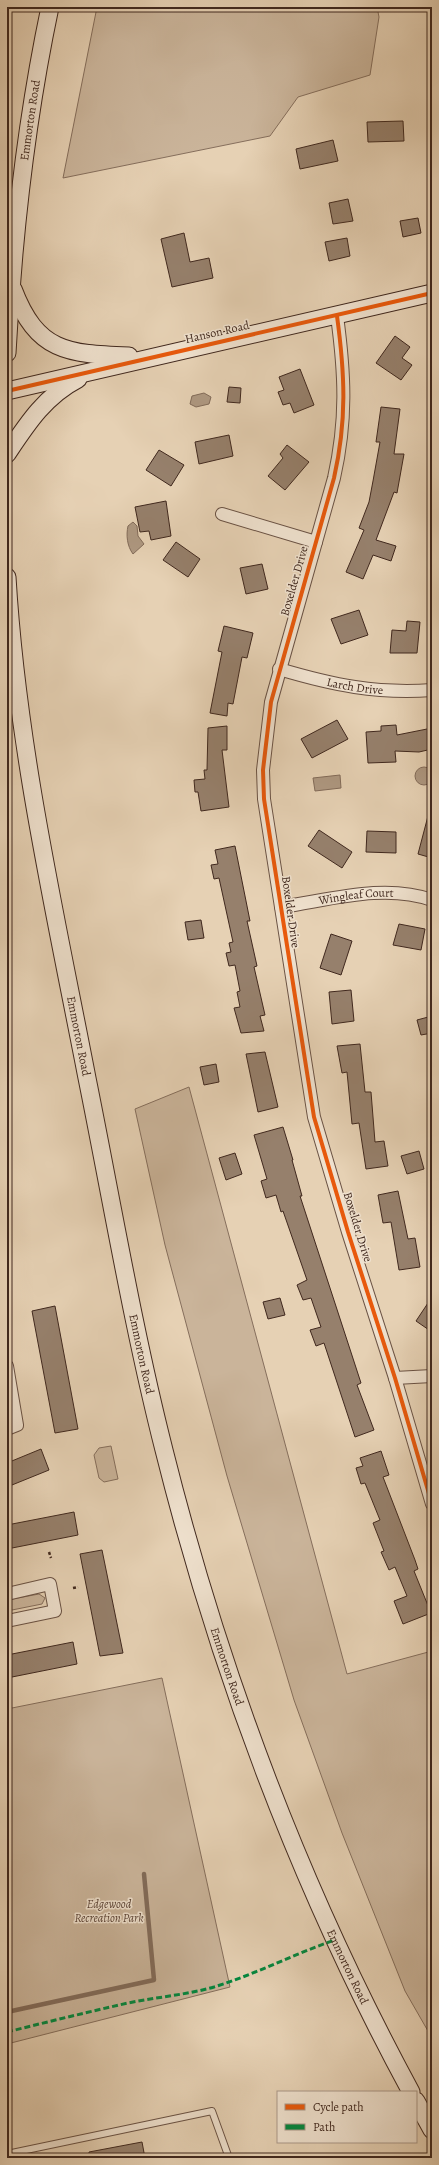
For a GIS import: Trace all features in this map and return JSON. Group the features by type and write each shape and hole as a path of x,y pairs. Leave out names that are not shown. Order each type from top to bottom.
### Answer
{"main road":[{"name":"Emmorton Road","path":"7,353 9,282 13,261 30,113 50,7"},
{"path":"9,282 20,309 30,325 42,337 69,350 89,355 151,357"},
{"name":"Hanson Road","path":"7,391 432,293"},
{"path":"7,454 36,411 50,397 68,384 94,371"},
{"name":"Emmorton Road","path":"7,577 15,680 36,818 141,1349 180,1514 226,1668 281,1817 307,1879 370,2014 410,2091"},
{"path":"417,2103 432,2130"}],"street":[{"name":"Boxelder Drive","path":"337,316 343,360 344,387 341,445 316,542 279,669 271,702 263,770 264,799 314,1117 348,1232 395,1378 432,1504"},
{"path":"222,514 316,542"},
{"name":"Larch Drive","path":"279,669 324,683 366,690 397,693 432,690"},
{"name":"Wingleaf Court","path":"281,907 363,894 393,892 421,896 432,900"},
{"path":"7,1366 17,1425 7,1429"},
{"path":"395,1378 432,1376"},
{"path":"7,1594 50,1584 55,1610 7,1620"}],"lane":[{"path":"7,2154 212,2111 230,2158"}],"path":[{"path":"49,1552 50,1558"},
{"path":"73,1588 78,1587"}],"green space":[{"path":"97,7 377,7 379,17 370,75 298,97 270,136 63,178"},
{"path":"189,1087 347,1674 432,1651 432,2038 405,1991 342,1833 294,1700 227,1476 165,1245 135,1109"},
{"path":"111,1446 118,1479 104,1482 99,1478 94,1455 99,1448"},
{"path":"39,1594 45,1598 42,1604 7,1611 7,1600"},
{"name":"Edgewood Recreation Park","path":"162,1678 230,1987 7,2044 7,1709"}],"shaded area":[{"path":"204,393 211,397 209,404 196,407 190,404 192,396"},
{"path":"133,522 137,526 138,536 144,544 133,554 128,544 127,533 128,526"},
{"path":"424,767 430,770 433,776 430,782 424,785 418,782 415,776 418,770"},
{"path":"340,775 341,788 315,791 313,778"}],"building":[{"path":"403,121 404,141 368,142 367,122"},
{"path":"333,140 338,161 300,169 296,149"},
{"path":"348,199 353,221 333,224 329,203"},
{"path":"418,218 421,233 403,237 400,221"},
{"path":"184,233 190,262 209,258 213,278 172,287 161,239"},
{"path":"347,238 350,256 329,261 325,242"},
{"path":"395,336 410,347 402,358 412,365 401,380 376,363"},
{"path":"300,369 314,405 294,413 290,403 283,405 278,392 284,390 279,377"},
{"path":"229,387 241,388 240,403 227,402"},
{"path":"381,407 400,409 394,454 404,454 397,493 394,492 376,540 396,546 391,561 373,555 363,579 346,572 364,530 359,528 369,502 373,481 380,442 376,442"},
{"path":"229,435 233,456 199,464 195,442"},
{"path":"287,445 309,462 285,490 268,476 283,458 280,454"},
{"path":"159,450 184,465 171,486 146,470"},
{"path":"166,501 171,536 151,540 149,531 140,532 135,507"},
{"path":"176,542 200,559 188,577 163,560"},
{"path":"262,564 268,589 246,594 240,568"},
{"path":"359,610 368,635 341,644 331,619"},
{"path":"407,621 420,622 417,653 390,653 392,630 406,631"},
{"path":"224,626 253,633 247,658 242,657 233,704 228,703 227,716 210,713 222,652 218,651"},
{"path":"337,720 348,739 312,758 301,739"},
{"path":"396,725 397,735 432,728 432,749 419,752 395,751 396,762 368,763 366,732 381,731 381,726"},
{"path":"227,726 227,750 222,750 229,807 201,811 198,792 195,792 194,780 205,779 204,770 207,770 208,728"},
{"path":"428,816 432,817 432,858 418,854"},
{"path":"319,830 352,852 342,868 308,846"},
{"path":"367,831 396,832 396,853 366,852"},
{"path":"235,846 250,921 247,921 257,966 254,967 265,1015 260,1016 264,1031 241,1033 234,1008 240,1007 237,992 240,991 235,965 229,966 226,953 231,952 229,943 233,942 219,878 214,879 211,865 218,864 215,850"},
{"path":"201,920 204,938 188,940 185,922"},
{"path":"399,924 425,929 421,950 393,945"},
{"path":"331,934 352,941 341,975 320,968"},
{"path":"351,990 354,1021 332,1024 329,992"},
{"path":"432,1016 432,1033 421,1035 417,1020"},
{"path":"360,1044 365,1092 371,1092 375,1142 384,1141 388,1166 366,1169 359,1123 352,1124 347,1072 342,1073 337,1046"},
{"path":"265,1052 278,1107 258,1112 246,1054"},
{"path":"216,1064 219,1082 204,1085 200,1067"},
{"path":"283,1127 302,1196 300,1196 361,1383 357,1385 374,1430 355,1437 324,1343 316,1346 310,1330 321,1327 311,1298 303,1300 297,1285 307,1280 283,1211 281,1212 276,1195 266,1198 261,1181 267,1179 254,1135"},
{"path":"419,1151 424,1169 407,1174 401,1156"},
{"path":"235,1153 242,1174 226,1180 219,1158"},
{"path":"398,1191 408,1239 415,1238 420,1267 399,1270 391,1222 383,1223 378,1195"},
{"path":"432,1297 432,1332 416,1321"},
{"path":"280,1298 285,1315 268,1319 263,1302"},
{"path":"55,1306 78,1429 55,1433 32,1311"},
{"path":"41,1449 49,1470 7,1487 7,1463"},
{"path":"381,1451 389,1475 383,1477 415,1560 418,1569 414,1571 431,1613 403,1624 394,1601 407,1596 395,1567 389,1570 381,1552 384,1551 373,1523 380,1520 365,1483 361,1484 356,1468 363,1466 360,1458"},
{"path":"74,1512 78,1535 7,1549 7,1525"},
{"path":"102,1550 123,1653 100,1656 80,1554"},
{"path":"73,1642 77,1664 7,1678 7,1655"},
{"path":"142,2142 145,2158 89,2158 89,2152"}],"waterway":[{"path":"7,2012 154,1980 144,1874"}],"marked path":[{"path":"7,1070 10,1110 7,1150"},
{"path":"7,2032 128,2003 214,1987 335,1940"}],"cycle path":[{"path":"7,391 432,293"},
{"path":"337,316 343,378 343,417 338,457 334,478 271,702 263,770 264,799 314,1117 348,1232 395,1378 432,1504"}]}
